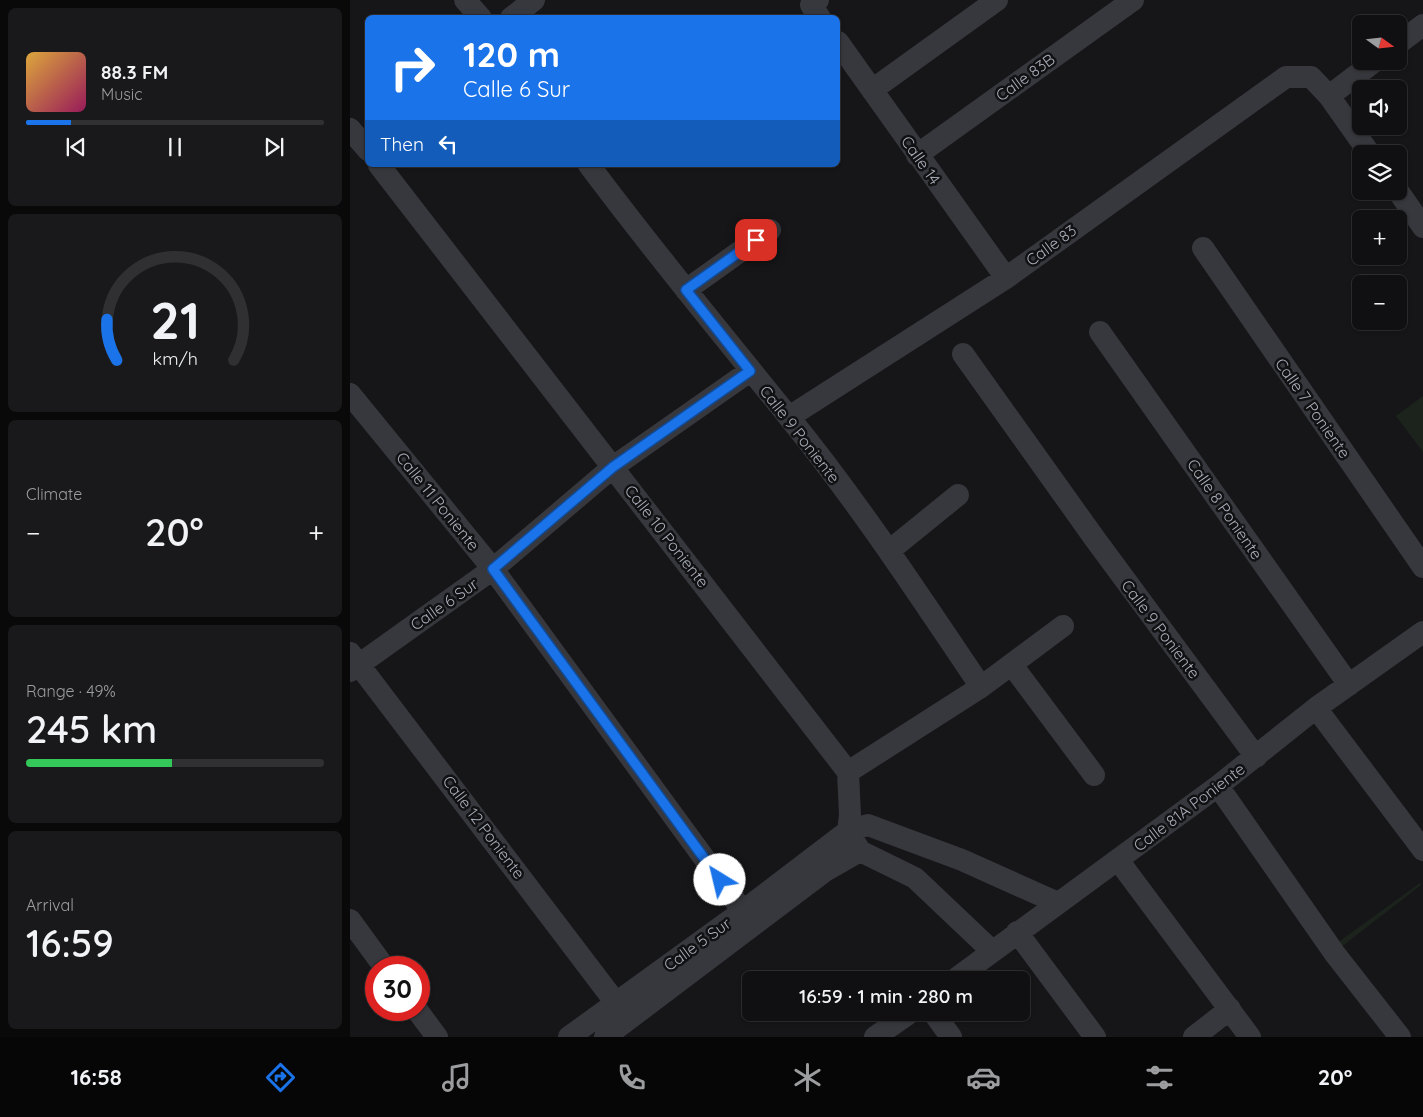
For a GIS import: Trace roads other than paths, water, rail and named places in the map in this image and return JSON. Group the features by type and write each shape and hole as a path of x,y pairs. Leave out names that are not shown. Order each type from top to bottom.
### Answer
{"street":[{"path":"465,0 478,15"},
{"path":"515,15 534,0"},
{"path":"872,90 997,0"},
{"name":"Calle 83B","path":"917,154 1133,0"},
{"path":"1408,36 1423,25"},
{"name":"Calle 14","path":"840,45 1006,278"},
{"path":"1363,70 1329,96 1364,145"},
{"name":"Calle 83","path":"789,417 1006,278 1286,77 1311,77 1329,96"},
{"name":"Calle 10 Poniente","path":"381,167 848,772"},
{"name":"Calle 9 Poniente","path":"592,167 686,290 789,417 889,551 981,687"},
{"path":"1405,200 1421,220"},
{"path":"686,290 770,230"},
{"name":"Calle 7 Poniente","path":"1203,248 1423,568"},
{"name":"Calle 8 Poniente","path":"1100,332 1350,685"},
{"name":"Calle 9 Poniente","path":"963,354 1100,547 1256,757"},
{"name":"Calle 6 Sur","path":"353,663 493,569 613,467 750,371"},
{"name":"Calle 11 Poniente","path":"350,394 493,569 748,918"},
{"path":"889,551 958,495"},
{"path":"992,951 915,878 860,850 848,830 850,815 848,772 1012,666 1063,626"},
{"name":"Calle 81A Poniente","path":"966,971 1218,786 1316,708 1423,632"},
{"name":"Calle 12 Poniente","path":"353,663 616,1003"},
{"path":"1012,666 1094,775"},
{"path":"1316,708 1423,850"},
{"path":"1218,786 1335,954 1400,1037"},
{"path":"848,830 868,825 962,860 1058,903"},
{"name":"Calle 5 Sur","path":"605,1037 748,918 848,830"},
{"name":"Calle 5 Sur","path":"569,1037 616,1003 748,918 860,850"},
{"path":"1118,860 1250,1037"},
{"path":"350,920 376,956"},
{"path":"1017,932 1095,1037"},
{"path":"1194,1037 1230,1009"},
{"path":"425,1021 437,1037"},
{"path":"875,1037 898,1021"},
{"path":"939,1021 951,1037"}]}
